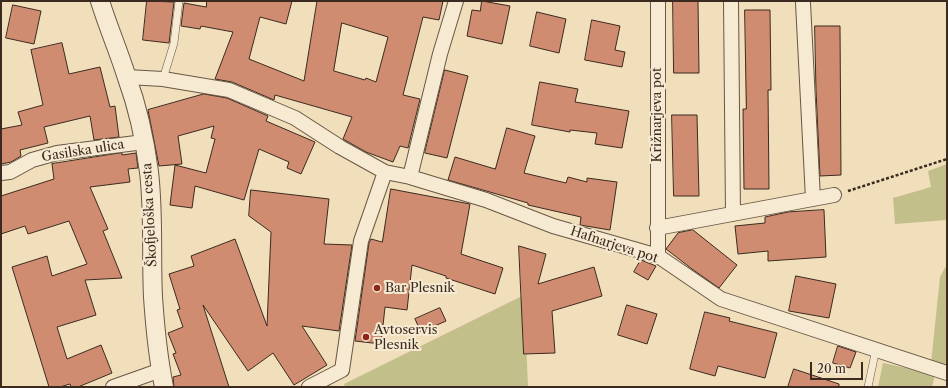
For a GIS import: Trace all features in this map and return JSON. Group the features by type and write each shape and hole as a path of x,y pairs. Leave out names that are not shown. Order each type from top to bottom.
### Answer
{"street":[{"name":"Škofjeloška cesta","path":"100,1 136,106 149,172 152,210 153,296 162,378"},
{"path":"410,177 440,54 456,1"},
{"name":"Križnarjeva pot","path":"658,1 658,256"},
{"path":"731,1 733,214"},
{"path":"803,3 813,199"},
{"name":"Hafnarjeva pot","path":"127,77 163,79 229,90 296,118 340,147 385,172 410,177 486,200 553,226 658,256 721,299 947,373"},
{"name":"Gasilska ulica","path":"1,173 10,172 32,160 57,153 144,142"},
{"path":"309,387 342,370 361,241 385,172"},
{"path":"657,228 834,195"},
{"path":"113,387 162,378"}],"lane":[{"path":"163,79 174,44 179,1"},
{"path":"868,387 876,349"}],"path":[{"path":"834,195 947,159"}],"shaded area":[{"path":"947,164 947,220 895,224 893,198 931,187 928,171"},
{"path":"947,264 947,368 931,363 940,277"},
{"path":"524,295 528,387 345,387 344,384"},
{"path":"883,363 935,374 932,387 878,387"}],"building":[{"path":"147,1 174,2 169,43 143,40"},
{"path":"207,1 292,1 286,24 260,17 249,59 304,81 317,1 443,1 439,20 423,17 403,95 420,99 408,148 400,146 393,162 366,152 343,139 352,117 275,95 274,100 232,82 215,79 233,32 201,26 200,29 181,26 184,3 206,7","holes":["342,23 388,37 376,82 366,78 365,80 334,71"]},
{"path":"482,1 510,6 502,44 467,36 472,10 480,11"},
{"path":"673,1 698,1 699,73 674,73"},
{"path":"13,5 41,11 34,44 6,38"},
{"path":"745,10 770,10 771,90 768,90 769,189 744,189 743,109 746,109"},
{"path":"537,12 566,19 559,53 530,46"},
{"path":"592,20 620,26 615,50 625,52 622,67 585,60"},
{"path":"815,26 840,26 841,175 820,176"},
{"path":"62,43 69,74 100,67 110,107 115,106 119,137 94,140 90,116 44,127 48,143 20,150 21,156 11,162 1,164 1,129 22,125 18,112 43,105 31,50"},
{"path":"445,70 468,76 447,158 425,153"},
{"path":"540,82 578,89 575,102 629,111 622,148 595,144 597,133 570,130 570,132 532,125"},
{"path":"204,94 227,98 268,116 266,121 315,142 301,174 287,168 289,162 259,149 244,200 195,186 192,208 170,205 175,165 206,173 215,139 211,138 214,126 178,136 182,164 159,166 148,110"},
{"path":"672,115 697,115 699,196 674,196"},
{"path":"507,128 535,136 524,173 566,183 568,177 587,182 587,178 617,182 610,230 580,225 581,217 528,205 528,203 448,180 455,157 495,169"},
{"path":"122,153 122,155 136,153 138,168 128,169 130,182 90,187 108,229 103,231 122,278 85,280 96,315 57,327 67,359 101,345 112,373 78,387 71,387 70,384 60,387 49,387 12,267 47,256 52,276 87,264 69,221 28,234 25,226 1,234 1,196 54,179 52,164"},
{"path":"391,189 470,204 461,254 503,268 495,294 412,265 407,310 385,307 381,344 355,341 369,243 371,239 382,242"},
{"path":"251,190 329,199 324,244 352,245 339,331 302,326 327,365 294,385 273,353 248,371 203,305 229,387 174,387 173,377 181,375 173,354 176,353 168,333 183,327 177,310 180,309 169,274 194,266 191,256 235,239 267,326 271,232 249,216"},
{"path":"824,210 826,257 768,261 768,251 738,254 735,226 765,223 765,217 788,212"},
{"path":"693,230 737,265 719,288 666,249 678,233"},
{"path":"519,246 546,254 538,284 594,267 602,296 552,311 555,353 524,354"},
{"path":"641,260 656,266 648,280 634,272"},
{"path":"796,276 836,284 829,318 789,311"},
{"path":"627,305 657,314 647,344 618,335"},
{"path":"440,308 446,321 421,332 415,319"},
{"path":"705,312 730,318 729,321 777,333 765,378 718,366 715,376 690,369"},
{"path":"838,346 856,352 850,368 833,363"},
{"path":"794,369 839,384 839,387 788,387"}],"place":[{"name":"Bar Plesnik","path":"377,288"},
{"name":"Avtoservis Plesnik","path":"366,337"}]}
